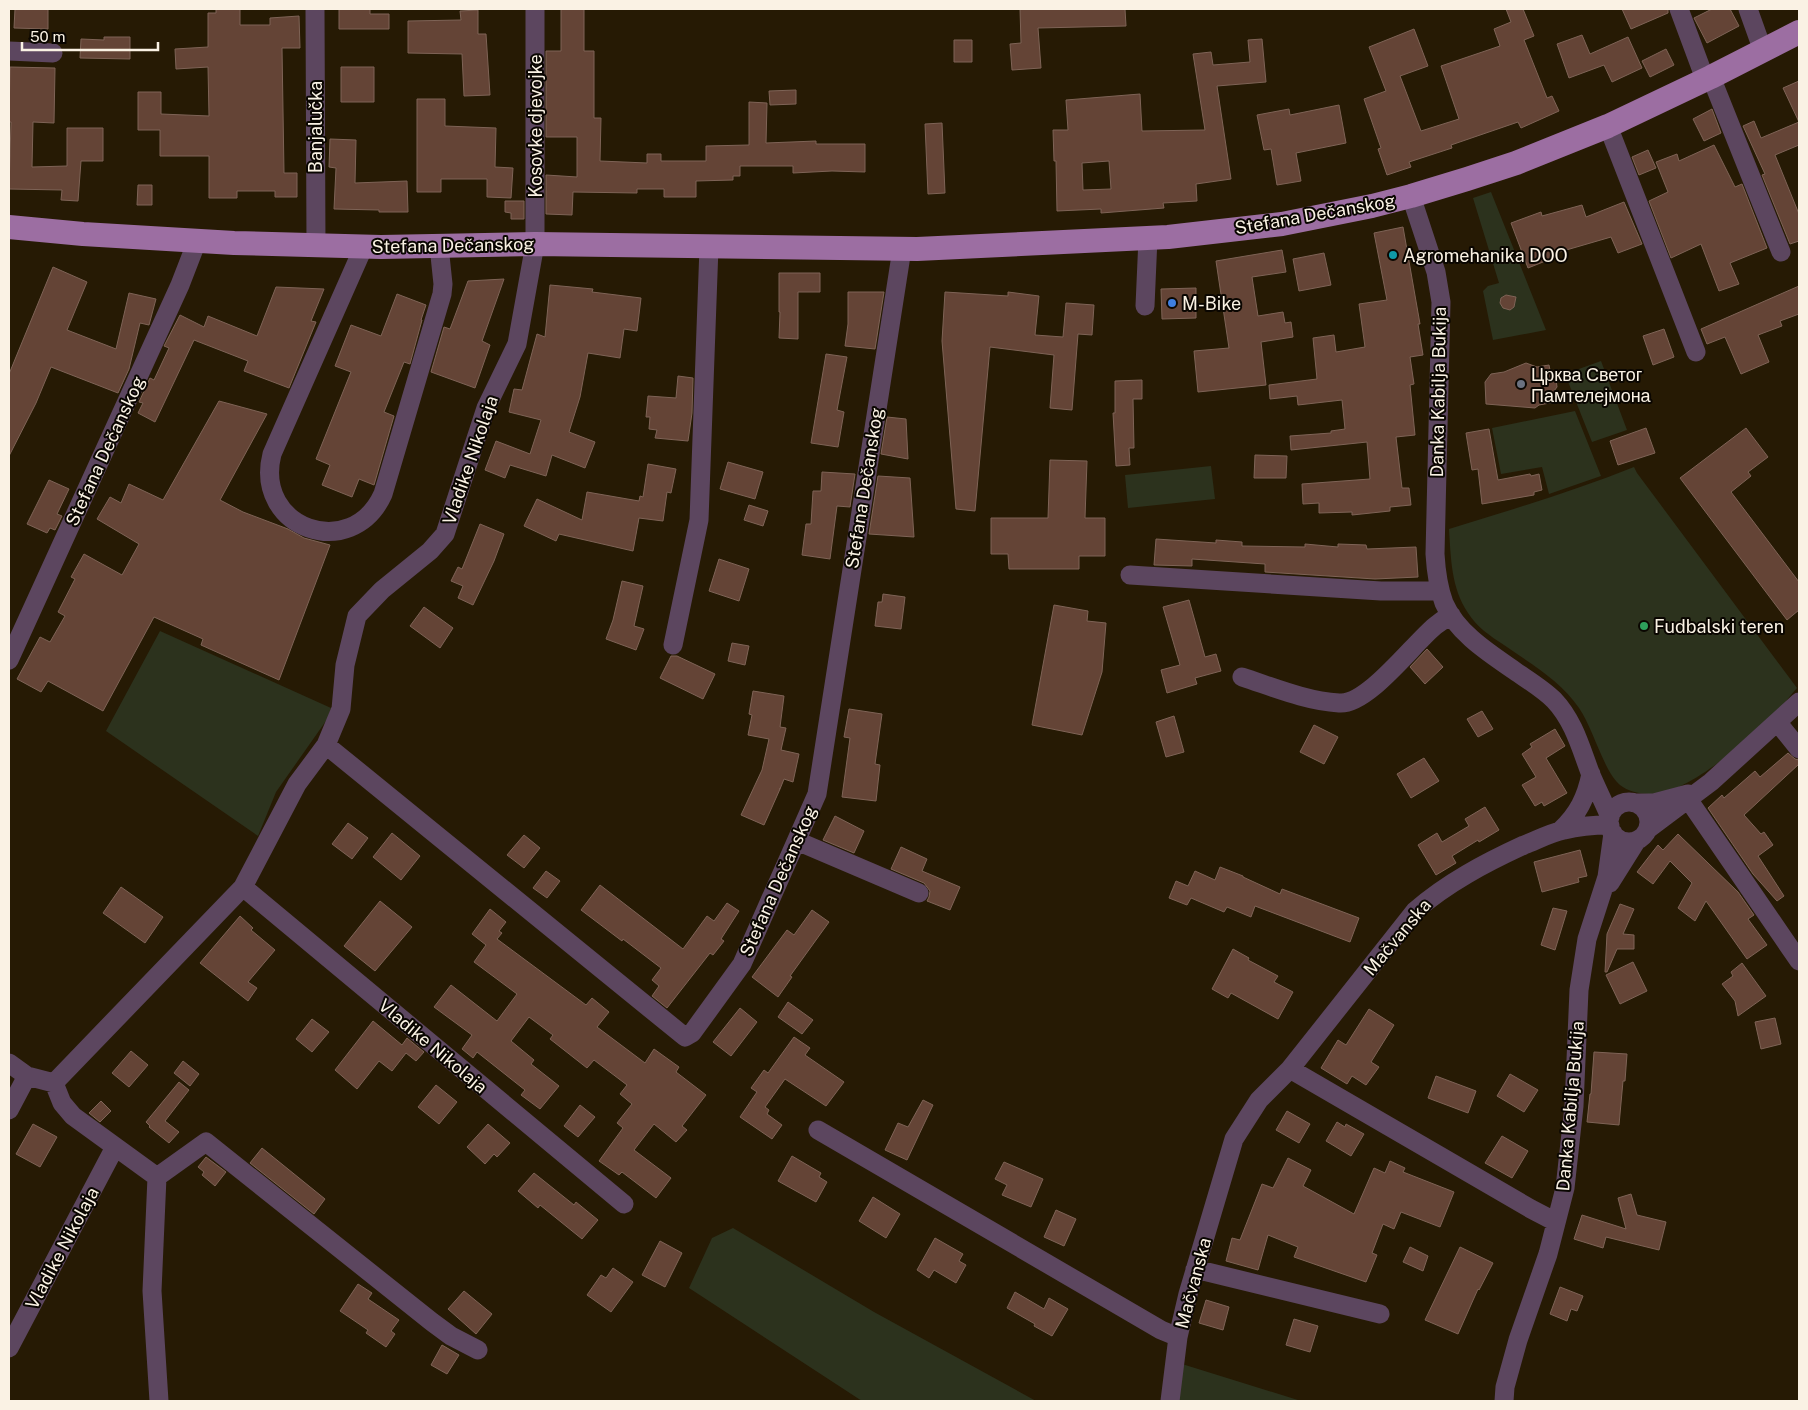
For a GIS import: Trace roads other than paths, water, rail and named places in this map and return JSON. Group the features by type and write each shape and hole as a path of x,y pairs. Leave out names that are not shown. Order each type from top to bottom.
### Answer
{"main road":[{"name":"Stefana Dečanskog","path":"9,227 83,234 316,246 535,244 902,249 1148,238 1282,224 1411,196 1516,163 1608,126 1799,32"}],"street":[{"name":"Banjalučka","path":"315,9 316,246"},
{"name":"Kosovke djevojke","path":"535,9 535,244"},
{"path":"1679,9 1781,252"},
{"path":"1748,9 1763,50"},
{"path":"9,51 53,53"},
{"path":"1608,126 1696,352"},
{"name":"Danka Kabilja Bukija","path":"1411,196 1436,272 1441,302 1435,554 1440,591 1451,615 1473,640 1555,701 1568,718 1585,755"},
{"path":"1144,306 1148,238"},
{"name":"Stefana Dečanskog","path":"9,660 180,285 197,241"},
{"name":"Vladike Nikolaja","path":"54,1084 243,887 297,784 326,745 341,709 345,665 357,616 382,590 430,551 445,534 486,408 517,344 535,244"},
{"path":"364,246 272,454 270,463 270,485 278,505 298,524 320,532 336,532 358,524 375,509 384,494 442,294 443,284 439,246"},
{"path":"673,645 699,520 709,247"},
{"name":"Stefana Dečanskog","path":"326,745 685,1037 692,1034 742,964 817,794 902,249"},
{"path":"1130,575 1381,592 1440,591"},
{"path":"1242,677 1301,696 1340,704 1352,702 1371,689 1436,625 1451,615"},
{"path":"1585,755 1611,825 1619,839 1627,841 1642,835 1704,788 1799,702"},
{"path":"1778,723 1799,749"},
{"path":"1585,755 1608,790 1616,797 1643,807 1648,814 1649,822 1602,895"},
{"path":"1561,830 1574,818 1583,803 1591,774"},
{"path":"1602,895 1610,861 1611,825 1614,810 1620,804 1665,801 1704,788"},
{"path":"1688,799 1799,961"},
{"path":"1561,830 1593,824 1611,825"},
{"name":"Mačvanska","path":"1170,1401 1178,1337 1234,1139 1259,1100 1290,1069 1415,911 1452,882 1500,856 1561,830"},
{"path":"797,841 919,893"},
{"name":"Vladike Nikolaja","path":"243,887 624,1204"},
{"name":"Danka Kabilja Bukija","path":"1504,1401 1505,1387 1518,1340 1548,1254 1565,1188 1574,1106 1579,990 1587,939 1602,895"},
{"path":"9,1063 27,1076 54,1084 62,1103 73,1116 157,1177"},
{"path":"1290,1069 1530,1209 1556,1222"},
{"path":"9,1110 27,1076"},
{"path":"818,1130 1161,1330 1178,1337"},
{"path":"157,1177 206,1142 432,1322 451,1336 478,1350"},
{"name":"Vladike Nikolaja","path":"9,1348 115,1147"},
{"path":"157,1177 152,1291 159,1401"},
{"path":"1196,1269 1380,1314"}],"place":[{"name":"Agromehanika DOO","path":"1393,255"},
{"name":"M-Bike","path":"1172,303"},
{"name":"Црква Светог Памтелејмона","path":"1521,384"},
{"name":"Fudbalski teren","path":"1644,626"}]}
